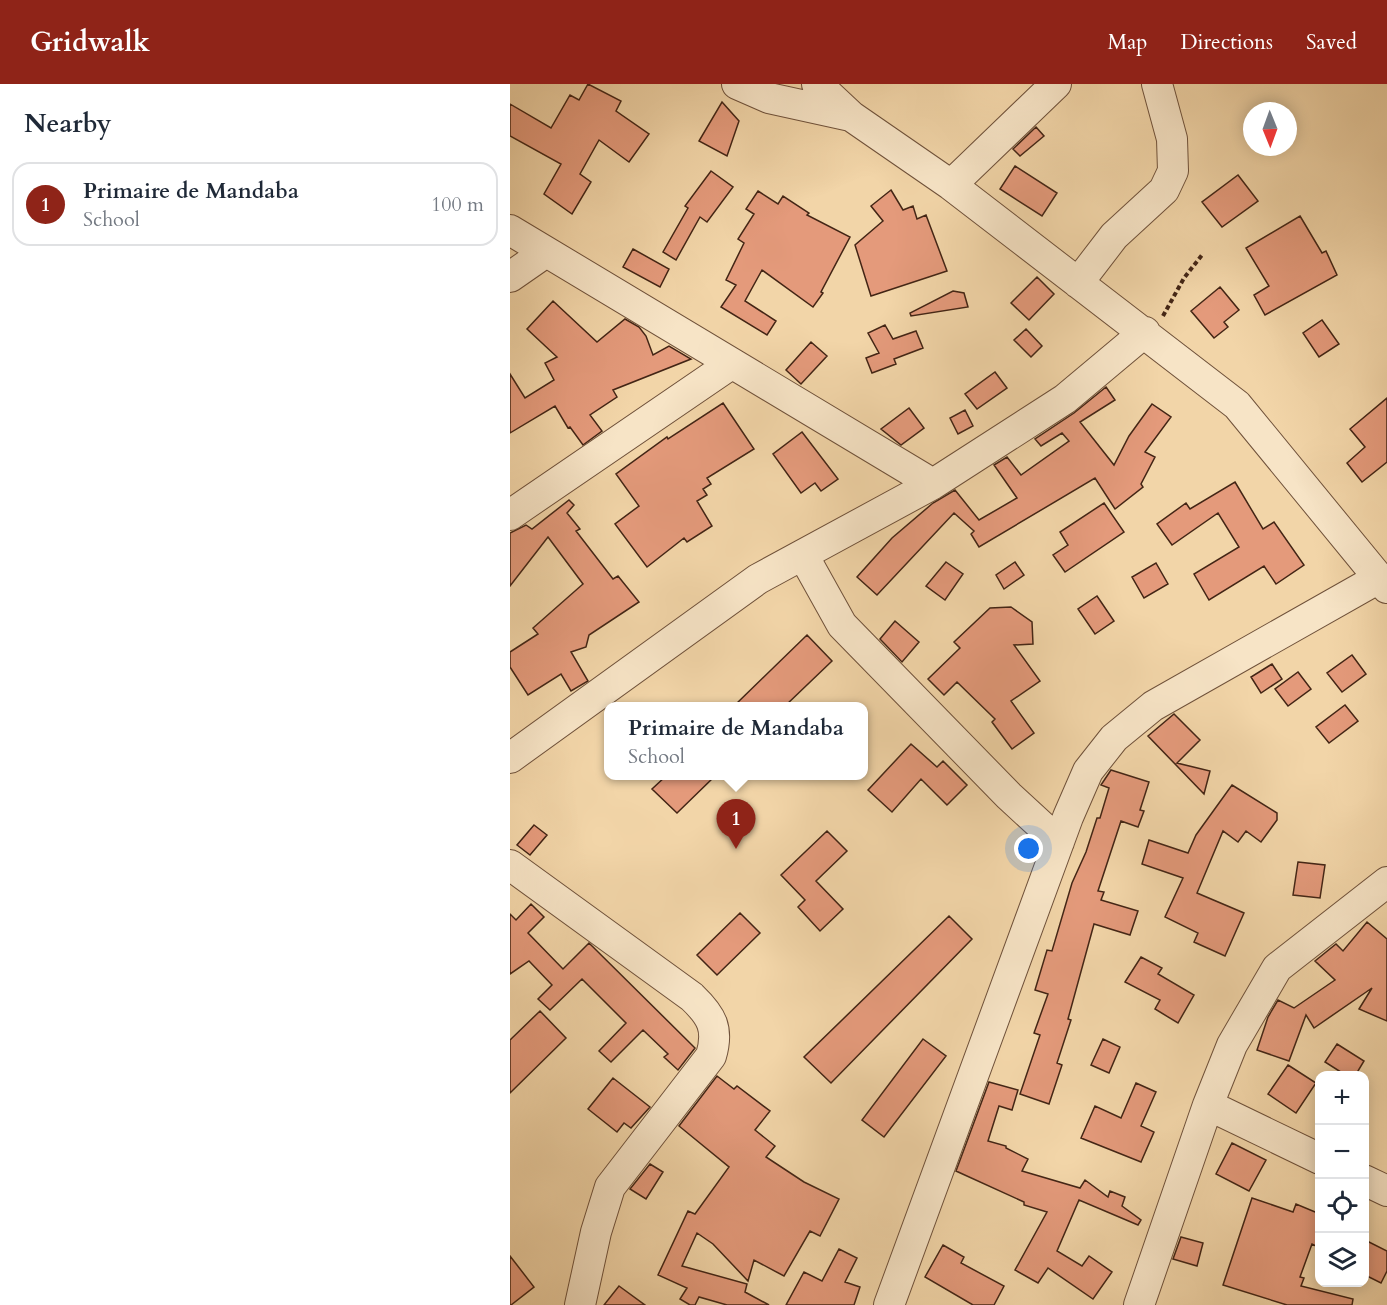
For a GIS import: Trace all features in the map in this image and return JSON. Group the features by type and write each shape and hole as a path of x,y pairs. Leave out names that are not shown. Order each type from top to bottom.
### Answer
{"street":[{"path":"737,84 769,98 850,116"},
{"path":"817,84 850,116 951,185 1237,405 1383,583 1153,706 1114,738 1088,771 1059,842 889,1305"},
{"path":"951,185 1056,84"},
{"path":"1078,283 1114,236 1164,190 1173,171 1172,139 1157,84"},
{"path":"510,230 933,484"},
{"path":"510,277 546,252"},
{"path":"510,758 758,579 933,484 1065,399 1144,332"},
{"path":"510,515 730,364"},
{"path":"803,555 842,625 1009,796 1059,842"},
{"path":"510,865 692,997 708,1012 715,1026 716,1041 711,1056 610,1187 580,1305"},
{"path":"1139,1305 1208,1105 1232,1045 1277,968 1387,882"},
{"path":"1208,1105 1315,1157"},
{"path":"1369,1182 1387,1191"}],"path":[{"path":"1144,332 1161,320 1184,278 1202,255"}],"building":[{"path":"588,84 621,101 616,111 649,134 629,162 599,140 580,174 591,182 572,214 544,194 561,164 510,136 510,104 551,128 570,95 579,100"},
{"path":"722,102 739,121 727,156 699,141"},
{"path":"1036,127 1044,136 1020,156 1013,149"},
{"path":"1015,166 1057,193 1042,216 1000,189"},
{"path":"711,171 733,187 707,222 700,217 676,260 663,252 688,208 685,206"},
{"path":"1238,175 1258,201 1222,227 1202,202"},
{"path":"891,190 903,210 913,206 917,219 926,215 947,271 871,296 855,245 883,221 871,206"},
{"path":"758,191 778,204 783,196 809,213 807,215 850,237 821,292 823,293 813,307 762,270 745,301 776,321 767,335 721,307 736,285 726,280 744,243 738,239 754,214 746,209"},
{"path":"1300,216 1322,253 1326,251 1337,275 1265,315 1254,295 1269,286 1246,248"},
{"path":"633,249 669,269 660,287 623,267"},
{"path":"1037,277 1054,294 1029,320 1011,303"},
{"path":"1220,287 1239,310 1224,322 1228,327 1214,338 1191,311"},
{"path":"953,291 964,293 968,307 911,316 910,313"},
{"path":"553,301 597,342 625,319 639,327 646,336 653,355 669,346 691,359 613,390 617,397 590,415 602,431 583,445 570,427 568,428 555,406 510,433 510,374 525,398 554,380 545,363 557,357 527,329"},
{"path":"1322,320 1339,344 1319,357 1303,333"},
{"path":"885,325 893,339 916,331 923,348 894,359 896,364 872,373 866,358 879,353 868,333"},
{"path":"1026,329 1042,346 1031,357 1014,340"},
{"path":"811,342 827,356 801,384 786,370"},
{"path":"995,372 1007,388 977,409 965,394"},
{"path":"1106,387 1115,400 1080,422 1114,465 1129,436 1152,404 1171,417 1145,452 1155,457 1141,484 1143,487 1115,509 1095,478 979,547 971,534 974,531 954,513 877,595 857,577 892,538 933,503 955,490 979,520 1017,498 994,465 1007,457 1021,475 1069,441 1062,433 1041,446 1035,439 1074,413"},
{"path":"1387,398 1387,462 1362,482 1347,463 1365,447 1350,429"},
{"path":"723,403 754,449 707,478 711,484 703,489 707,495 697,501 712,526 687,542 684,538 647,567 615,524 639,506 616,474 667,437 668,439"},
{"path":"909,408 924,428 901,445 881,429"},
{"path":"965,410 973,426 958,434 950,418"},
{"path":"802,432 838,479 821,491 815,483 801,493 773,454"},
{"path":"1235,482 1263,529 1274,522 1304,565 1276,584 1264,566 1209,600 1194,574 1239,547 1218,513 1172,545 1157,524 1186,503 1190,509"},
{"path":"569,500 574,505 567,513 580,529 576,531 613,579 618,576 639,602 589,635 586,647 571,652 588,681 571,691 561,674 528,695 510,667 510,652 538,634 533,628 583,584 548,537 510,586 510,533 526,525 532,529"},
{"path":"1104,503 1124,532 1065,572 1053,555 1068,545 1060,532"},
{"path":"946,562 963,574 945,600 926,586"},
{"path":"1015,562 1024,575 1004,589 996,575"},
{"path":"1156,563 1168,584 1144,598 1132,577"},
{"path":"1097,596 1114,621 1095,634 1078,609"},
{"path":"1011,607 1032,622 1033,644 1014,645 1040,681 1011,701 1034,733 1012,749 992,722 995,719 957,682 944,695 928,679 960,648 954,642 990,608"},
{"path":"895,621 919,642 902,662 880,639"},
{"path":"807,635 832,661 789,702 738,702"},
{"path":"1352,655 1366,674 1342,692 1327,673"},
{"path":"1272,664 1282,679 1261,693 1251,677"},
{"path":"1298,672 1311,689 1288,706 1275,689"},
{"path":"1345,705 1358,721 1329,743 1316,727"},
{"path":"1174,714 1200,740 1177,763 1210,771 1204,794 1148,736"},
{"path":"911,744 937,767 943,761 967,785 947,805 921,779 892,812 868,790"},
{"path":"1111,770 1149,782 1140,810 1144,811 1138,827 1121,821 1098,891 1104,892 1101,900 1138,911 1130,935 1094,924 1068,1019 1071,1020 1057,1063 1062,1065 1049,1104 1020,1094 1040,1035 1034,1033 1048,994 1035,990 1047,950 1052,951 1072,883 1086,852 1097,818 1100,818 1109,788 1101,785"},
{"path":"662,780 711,780 677,813 652,789"},
{"path":"1232,785 1277,813 1277,820 1261,842 1246,831 1238,842 1223,831 1197,893 1244,913 1225,956 1194,942 1198,933 1165,917 1183,878 1142,864 1149,840 1188,853 1196,835"},
{"path":"534,825 547,835 530,855 517,845"},
{"path":"827,831 847,851 816,881 843,909 820,931 798,907 805,900 781,875"},
{"path":"1298,862 1325,865 1320,898 1293,895"},
{"path":"531,904 544,917 528,933 563,969 589,943 695,1048 678,1070 664,1057 668,1054 643,1030 611,1062 599,1051 626,1023 582,979 550,1010 538,999 552,985 529,961 510,974 510,914 516,920"},
{"path":"740,913 760,933 717,975 697,955"},
{"path":"949,916 972,939 831,1083 804,1057"},
{"path":"1367,922 1387,939 1387,1021 1359,1009 1372,988 1314,1028 1306,1015 1289,1061 1257,1050 1268,1017 1278,1000 1294,1008 1335,980 1315,961 1336,944 1343,951"},
{"path":"1141,957 1162,968 1158,974 1194,995 1178,1023 1155,1009 1160,1000 1125,982"},
{"path":"540,1011 566,1038 510,1093 510,1040"},
{"path":"923,1039 946,1056 884,1137 862,1120"},
{"path":"1103,1039 1120,1047 1109,1073 1091,1065"},
{"path":"1337,1044 1364,1061 1358,1071 1339,1071 1325,1062"},
{"path":"1288,1065 1315,1082 1296,1113 1268,1094"},
{"path":"717,1076 734,1089 737,1086 770,1111 755,1130 775,1146 766,1157 804,1182 839,1199 820,1236 810,1231 784,1276 754,1260 748,1281 713,1244 697,1233 682,1266 747,1284 745,1292 769,1305 727,1305 699,1297 695,1305 690,1305 680,1299 687,1288 658,1275 688,1211 695,1214 729,1167 679,1126"},
{"path":"613,1078 650,1107 631,1128 624,1123 617,1132 588,1109"},
{"path":"989,1082 1018,1090 1012,1110 999,1106 988,1141 1006,1146 1028,1159 1022,1171 1080,1188 1085,1180 1108,1197 1110,1191 1125,1197 1122,1206 1141,1220 1138,1225 1079,1200 1057,1251 1082,1266 1089,1256 1112,1272 1093,1299 1048,1268 1038,1283 1015,1270 1047,1212 1024,1205 1024,1202 956,1171"},
{"path":"1136,1083 1156,1092 1141,1126 1154,1132 1141,1162 1081,1138 1095,1106 1121,1118"},
{"path":"1232,1143 1266,1160 1249,1191 1216,1174"},
{"path":"650,1164 663,1172 646,1199 630,1189"},
{"path":"1252,1198 1293,1212 1296,1204 1315,1212 1315,1246 1312,1244 1300,1277 1304,1278 1301,1286 1353,1299 1352,1305 1287,1305 1223,1285"},
{"path":"1181,1237 1203,1243 1197,1266 1173,1259"},
{"path":"1369,1242 1387,1251 1387,1271 1381,1283 1369,1277"},
{"path":"943,1245 964,1257 961,1263 1004,1286 994,1305 973,1305 925,1277"},
{"path":"839,1249 857,1258 845,1282 860,1287 854,1305 786,1305 804,1272 822,1281"},
{"path":"510,1256 534,1287 511,1305 510,1305"},
{"path":"619,1286 645,1305 604,1305"}],"place":[{"name":"Primaire de Mandaba","path":"736,849"}]}
